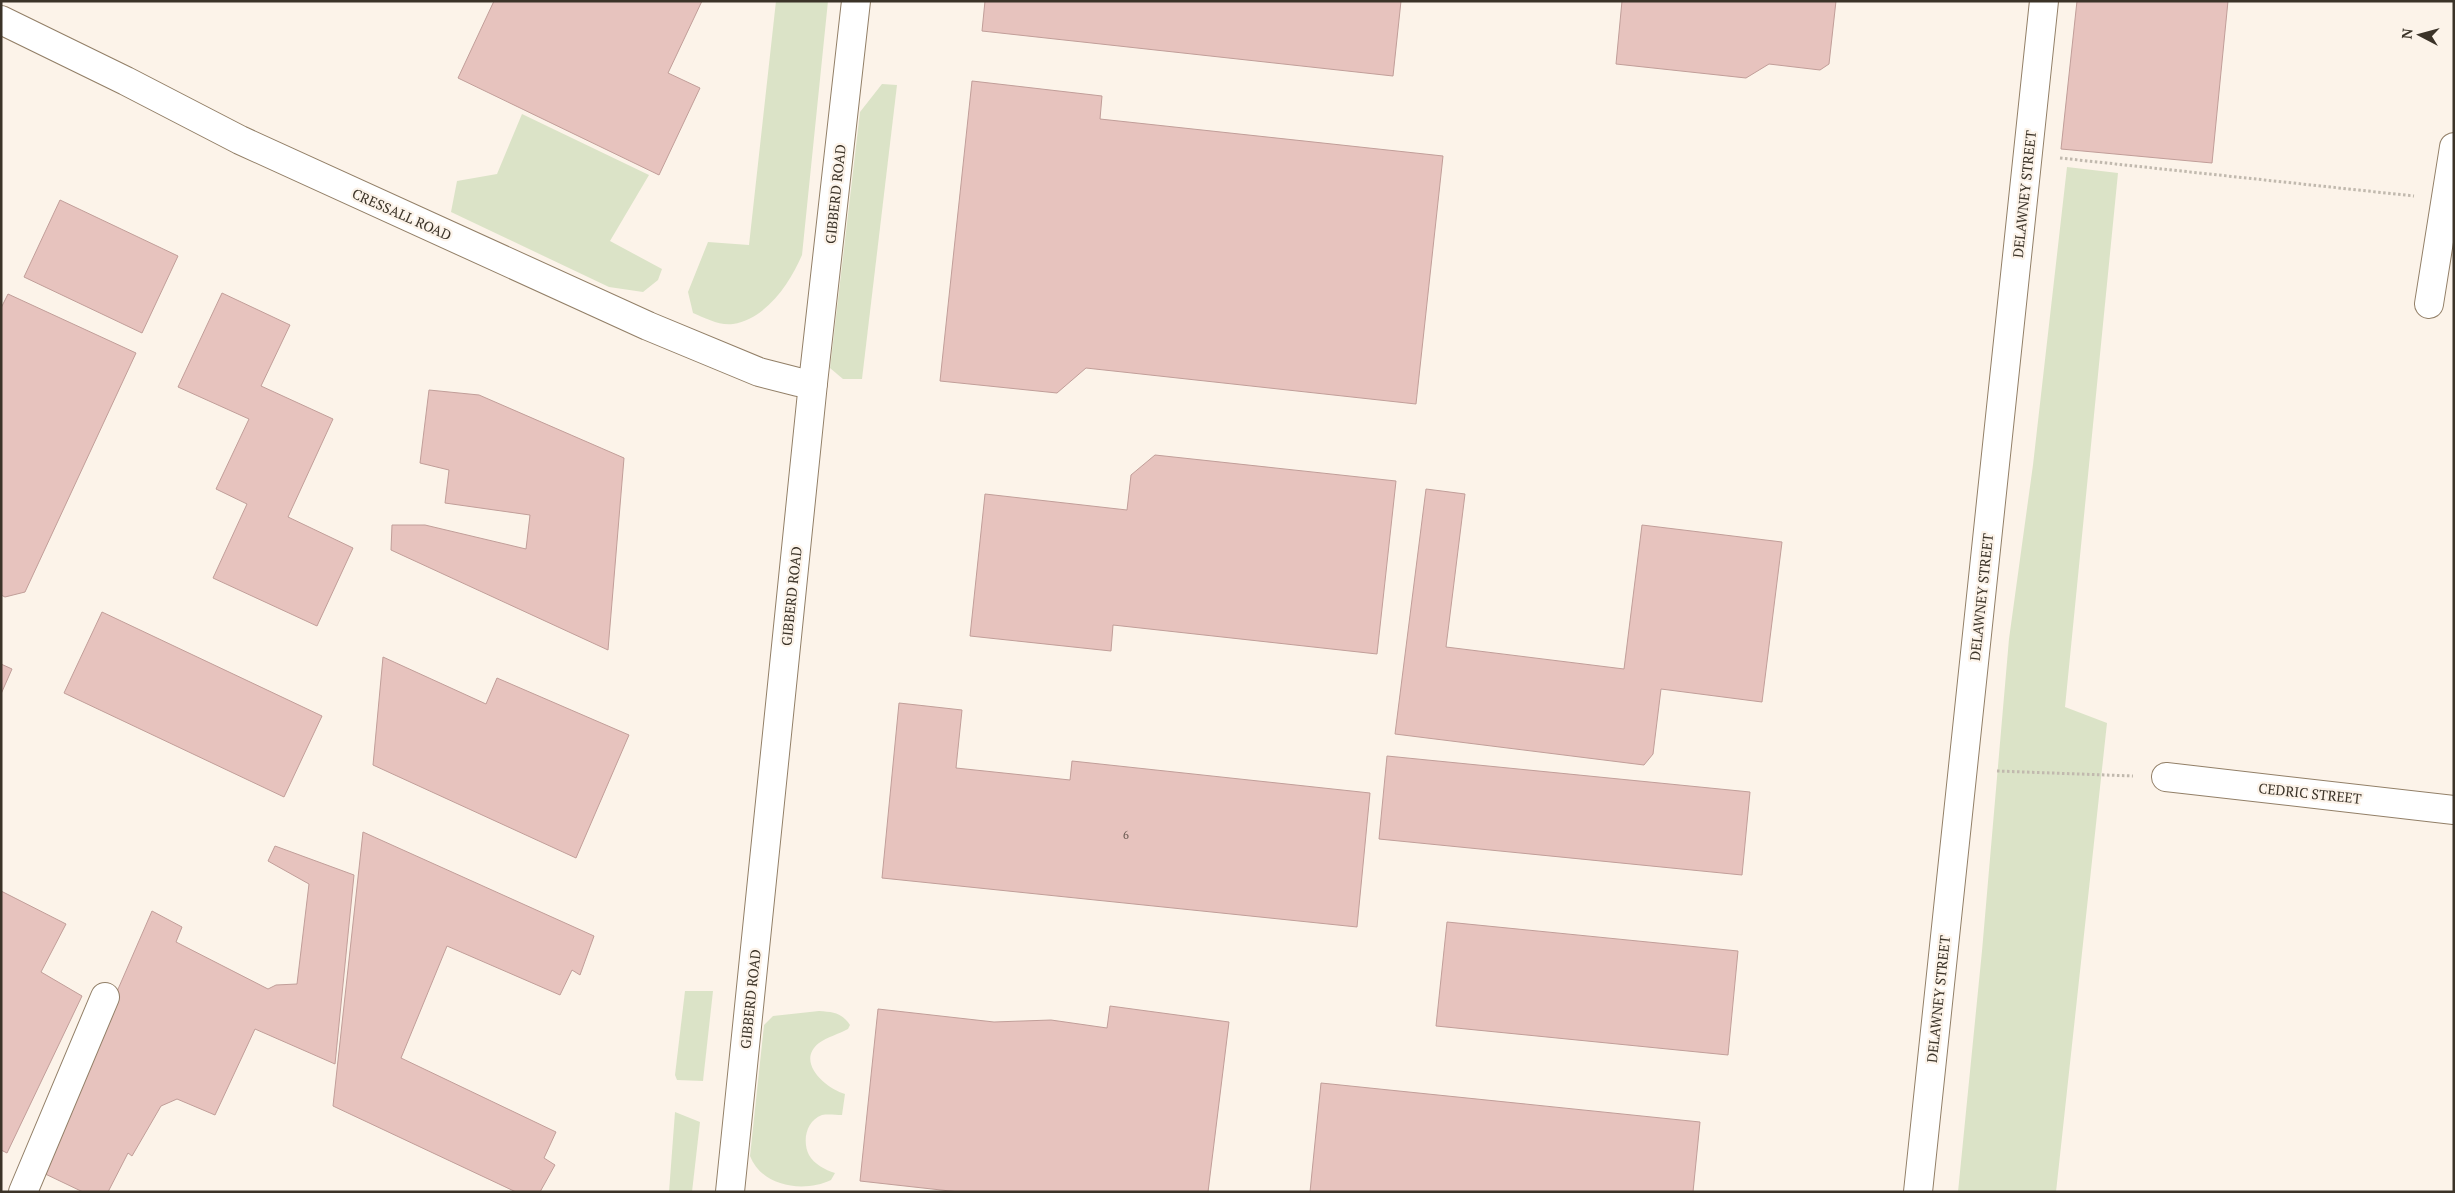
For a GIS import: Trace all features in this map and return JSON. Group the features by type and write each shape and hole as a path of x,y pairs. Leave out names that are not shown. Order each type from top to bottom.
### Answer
{"street":[{"name":"GIBBERD ROAD","path":"730,1192 813,383 856,1"},
{"name":"DELAWNEY STREET","path":"1918,1192 2044,1"},
{"name":"CRESSALL ROAD","path":"1,20 126,80 240,140 648,326 759,372 798,382 813,383"},
{"path":"2429,304 2454,147"},
{"name":"CEDRIC STREET","path":"2166,777 2454,810"},
{"path":"23,1192 105,997"},
{"path":"1,1190 6,1192"}],"path":[{"path":"2060,158 2447,199"},
{"path":"1990,771 2166,777"}],"green space":[{"path":"776,1 828,1 802,255 784,288 767,307 745,320 733,324 723,324 693,313 688,292 708,242 749,245"},
{"path":"882,84 897,85 862,379 843,379 830,368 860,112"},
{"path":"522,114 649,175 610,241 662,269 658,280 643,292 609,287 451,212 457,181 497,174"},
{"path":"2067,167 2118,173 2065,707 2107,723 2056,1192 1958,1192 1982,951 2009,639 2033,465"},
{"path":"685,991 713,991 703,1081 677,1080 675,1075"},
{"path":"819,1011 837,1014 850,1025 848,1029 819,1043 812,1050 810,1058 816,1074 822,1081 845,1094 842,1115 822,1115 817,1118 809,1127 806,1138 807,1150 811,1158 820,1166 835,1173 831,1180 820,1184 797,1186 774,1181 764,1175 750,1156 764,1025 773,1016"},
{"path":"675,1112 700,1122 692,1192 669,1192"}],"building":[{"path":"494,1 702,1 668,73 700,88 659,175 458,78"},
{"path":"985,1 1401,1 1393,76 982,31"},
{"path":"1622,1 1836,1 1829,64 1820,70 1769,64 1746,78 1616,64"},
{"path":"2077,1 2228,1 2212,163 2061,149"},
{"path":"972,81 1102,96 1100,119 1443,156 1416,404 1086,368 1057,393 940,381"},
{"path":"60,200 178,256 142,333 24,277"},
{"path":"222,293 290,325 261,386 333,419 288,517 353,548 317,626 213,578 247,504 216,489 249,419 178,387"},
{"path":"8,294 136,353 25,592 5,597 1,595 1,308"},
{"path":"429,390 479,395 624,458 608,650 391,550 392,525 425,525 526,549 530,515 445,503 449,470 420,463"},
{"path":"1155,455 1396,481 1377,654 1113,625 1111,651 970,636 985,494 1127,510 1131,475"},
{"path":"1426,489 1465,494 1446,647 1624,669 1642,525 1782,542 1762,702 1661,689 1653,754 1644,765 1395,734"},
{"path":"102,612 322,716 284,797 64,693"},
{"path":"383,657 486,704 497,678 629,735 576,858 373,765"},
{"path":"1,664 12,669 1,694"},
{"path":"899,703 962,710 956,768 1070,780 1072,761 1370,793 1357,927 882,878"},
{"path":"1387,756 1750,792 1742,875 1379,839"},
{"path":"363,832 594,936 580,975 572,970 560,995 447,946 401,1058 556,1132 544,1158 555,1165 540,1192 516,1192 333,1106"},
{"path":"275,846 354,875 335,1064 255,1029 215,1115 177,1099 161,1106 132,1156 128,1153 108,1192 83,1192 39,1171 152,911 182,927 176,942 268,989 276,985 297,984 309,884 268,861"},
{"path":"1,891 66,924 41,972 82,996 7,1153 1,1150"},
{"path":"1447,922 1738,951 1728,1055 1436,1026"},
{"path":"1110,1006 1229,1022 1208,1192 959,1192 860,1181 878,1009 994,1022 1051,1020 1107,1028"},
{"path":"1321,1083 1700,1122 1693,1192 1310,1192"}]}
